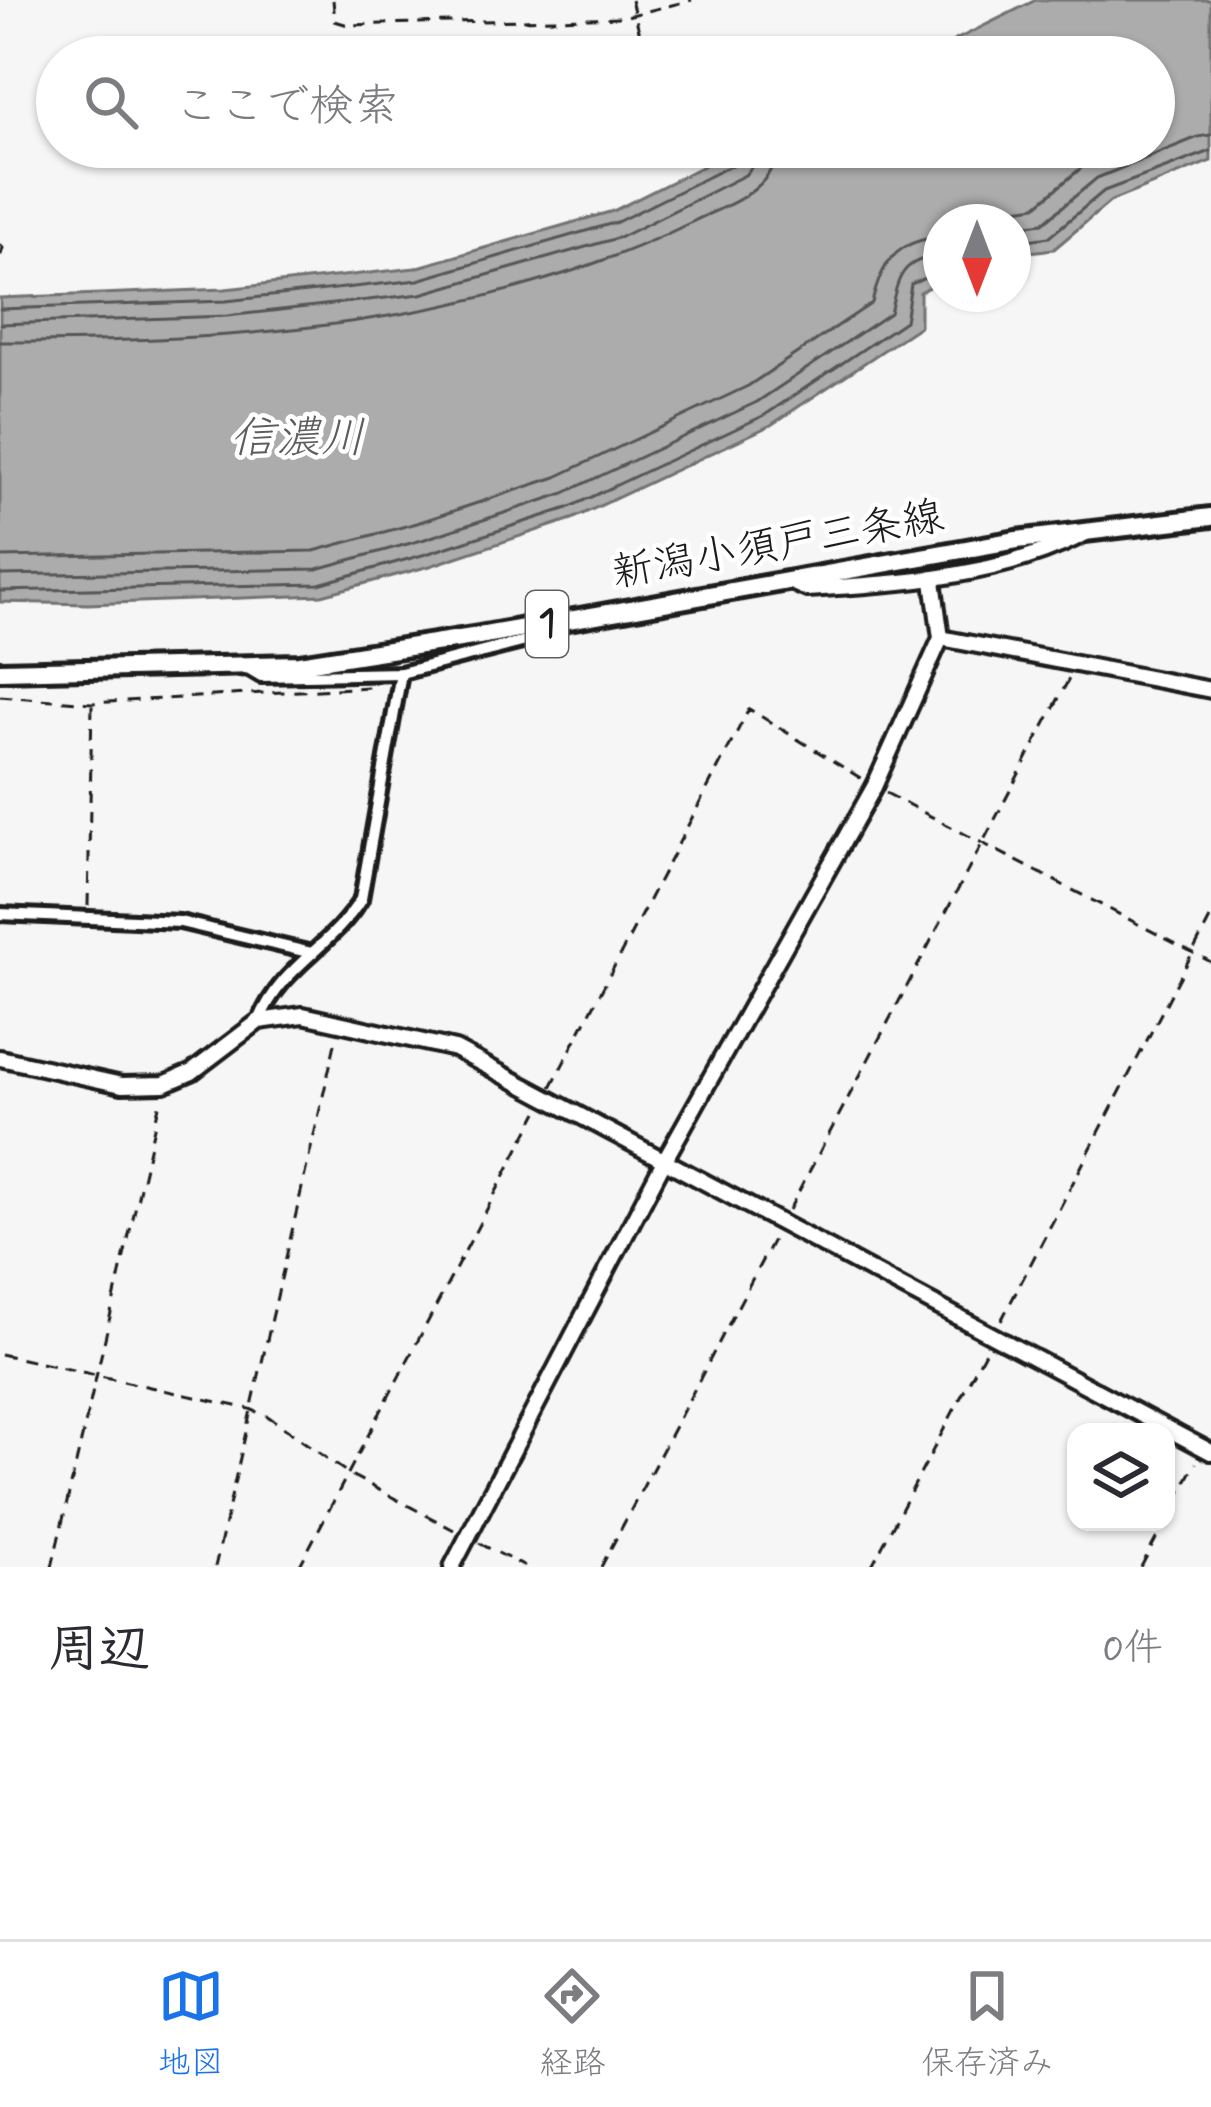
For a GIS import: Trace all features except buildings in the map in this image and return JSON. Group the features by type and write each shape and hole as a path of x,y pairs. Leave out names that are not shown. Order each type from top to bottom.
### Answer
{"main road":[{"name":"新潟小須戸三条線","path":"0,671 299,664 1017,540 1211,517"}],"street":[{"path":"789,581 807,589 933,581 1056,548 1089,532"},
{"path":"452,1567 664,1161 874,787 941,638 933,581"},
{"path":"243,666 261,676 401,679 526,641 534,626"},
{"path":"941,638 1211,690"},
{"path":"259,1022 269,995 347,922 361,899 401,679"},
{"path":"0,914 180,922 312,953"},
{"path":"0,1058 122,1085 164,1084 192,1072 259,1022 303,1015 455,1049 1207,1450"}],"path":[{"path":"333,0 335,21 348,25 635,16 692,0"},
{"path":"631,0 640,36"},
{"path":"0,245 0,258"},
{"path":"601,1567 1076,665"},
{"path":"0,696 92,704 401,679"},
{"path":"88,920 92,704"},
{"path":"299,1567 749,709 874,787 1211,962"},
{"path":"872,1567 1211,916"},
{"path":"214,1567 340,1022"},
{"path":"52,1567 164,1084"},
{"path":"0,1354 250,1409 269,1417 349,1474 525,1567"},
{"path":"1175,1504 1207,1450"},
{"path":"1141,1567 1160,1531"}],"water":[{"name":"信濃川","path":"1036,0 1211,0 1211,161 1111,201 1054,249 1031,252 1031,204 923,204 920,326 771,425 572,519 430,566 322,595 88,604 0,602 0,298 225,289 415,268 613,211 699,168 1175,168 1175,36 963,36"}]}
